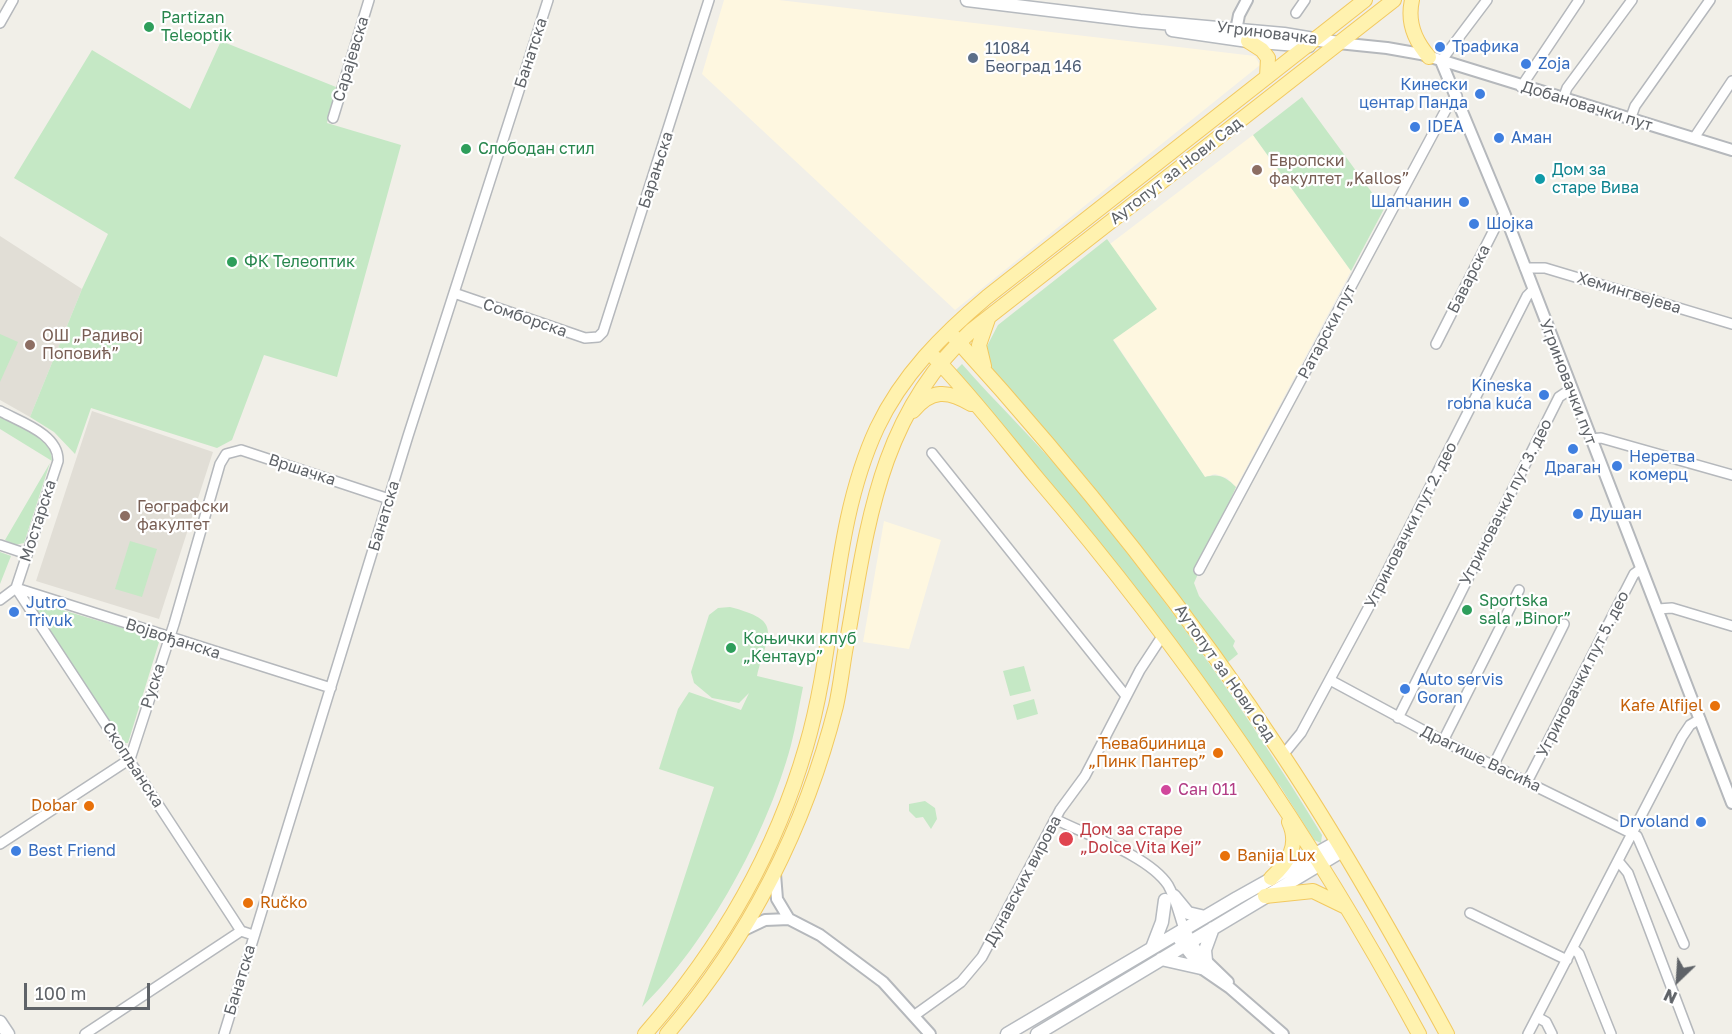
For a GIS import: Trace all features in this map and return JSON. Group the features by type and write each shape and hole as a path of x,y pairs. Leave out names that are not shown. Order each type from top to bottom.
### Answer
{"main road":[{"name":"Угриновачка","path":"967,0 1140,21 1176,32 1338,43"},
{"name":"Аутопут за Нови Сад","path":"1365,0 1021,268 948,330 928,352 981,410 1097,550 1163,635 1283,806 1348,909 1419,1034"},
{"name":"Аутопут за Нови Сад","path":"940,363 959,342 989,317 1394,0"},
{"path":"1412,0 1410,15 1412,28 1435,59"},
{"name":"Угриновачка","path":"1239,36 1311,42"},
{"path":"1239,36 1262,50 1268,58 1267,77"},
{"path":"989,317 979,346 982,363 989,376"},
{"name":"Аутопут за Нови Сад","path":"948,330 1088,491 1166,590 1283,755 1447,1034"},
{"path":"645,1034 668,1007 719,937 759,867 784,811 807,746 819,698 843,549 860,472 887,410 928,352"},
{"path":"667,1034 714,975 744,930 775,874 807,801 834,713 872,503 898,432 914,398 940,363"},
{"path":"898,432 920,402 936,393 953,394 981,410"},
{"path":"1271,878 1283,867 1293,849 1292,827 1283,806"},
{"path":"1037,1034 1265,896 1339,847"},
{"path":"1007,1034 1271,878 1317,860"},
{"path":"1265,896 1313,891 1348,909"},
{"path":"1152,949 1169,898 1184,911 1205,917"},
{"path":"1161,959 1203,964 1205,950 1213,928"},
{"path":"0,1022 8,1034"}],"street":[{"path":"0,23 13,0"},
{"name":"Сарајевска","path":"333,118 369,0"},
{"name":"Банатска","path":"224,1034 389,499 548,0"},
{"name":"Барањска","path":"598,337 603,332 709,0"},
{"path":"1239,36 1247,0"},
{"path":"1296,13 1305,0"},
{"path":"1338,43 1387,48 1435,59 1487,0"},
{"path":"1521,87 1579,0"},
{"path":"1563,99 1567,88 1632,0"},
{"path":"1630,120 1635,106 1710,0"},
{"name":"Добановачки пут","path":"1435,59 1732,150"},
{"name":"Угриновачки пут","path":"1435,59 1457,96 1505,215 1641,569 1700,719 1728,783 1732,803"},
{"path":"1694,138 1732,81"},
{"name":"Ратарски пут","path":"1199,570 1412,170 1449,104 1457,96"},
{"name":"Баварска","path":"1436,344 1499,220 1505,215"},
{"name":"Хемингвејева","path":"1525,268 1545,268 1732,324"},
{"name":"Угриновачки пут 2. део","path":"1283,755 1297,740 1330,680 1527,296 1533,290"},
{"name":"Сомборска","path":"454,293 574,336 589,339 598,337"},
{"name":"Угриновачки пут 3. део","path":"1398,718 1559,397 1571,389"},
{"name":"Мостарска","path":"0,411 50,440 58,453 58,461 16,588"},
{"path":"1590,439 1601,438 1732,475"},
{"name":"Вршачка","path":"220,464 226,454 241,450 389,499"},
{"path":"932,453 1126,696"},
{"name":"Руска","path":"130,759 170,638 220,464"},
{"path":"0,545 27,554"},
{"name":"Угриновачки пут 5. део","path":"1527,782 1634,574 1641,569"},
{"path":"0,600 16,588"},
{"name":"Војвођанска","path":"16,588 331,688"},
{"name":"Скопљанска","path":"16,588 241,931"},
{"path":"1443,741 1520,590"},
{"path":"1658,609 1672,608 1732,626"},
{"path":"1493,766 1564,624"},
{"name":"Дунавских вирова","path":"915,1016 961,982 977,965 1055,819 1085,776 1151,650 1163,635"},
{"name":"Драгише Васића","path":"1330,680 1443,741 1633,834"},
{"path":"1528,1034 1682,737 1690,725 1700,719"},
{"path":"0,844 130,759"},
{"path":"1055,819 1141,862 1164,880 1186,944 1203,964 1227,980 1230,988 1283,1034"},
{"path":"1633,834 1640,839 1684,945"},
{"path":"1618,862 1628,873 1689,1034"},
{"path":"775,874 777,898 789,919"},
{"path":"1470,913 1567,960"},
{"path":"744,930 769,919 789,919 826,939 861,964 915,1016 930,1034"},
{"path":"85,1034 241,931 253,935"},
{"path":"1573,948 1579,954 1611,1034"},
{"path":"1537,1017 1546,1023 1552,1034"}],"shaded area":[{"path":"724,0 779,0 1255,56 1260,65 955,310 702,74"},
{"path":"1253,135 1351,271 1236,487 1227,478 1215,474 1205,477 1113,339 1110,244"},
{"name":"ОШ „Радивој Поповић”","path":"0,236 82,289 30,417 0,400"},
{"name":"Географски факултет","path":"92,411 213,452 159,619 36,581"},
{"path":"884,521 941,540 909,649 863,642"}],"green space":[{"name":"ФК Телеоптик","path":"221,41 336,87 327,123 401,145 337,377 264,355 232,440 217,448 91,408 75,454 54,432 30,417 82,289 108,234 14,178 92,50 190,109"},
{"path":"1302,97 1384,209 1351,271 1253,135"},
{"path":"1107,239 1157,309 1113,340 1205,477 1214,475 1222,477 1236,487 1194,583 1199,596 1235,641 1233,646 1238,654 1227,663 1088,480 996,375 988,360 986,348 998,325"},
{"path":"0,334 18,342 0,382"},
{"path":"962,364 1066,477 1168,607 1293,788 1322,835 1321,843 1314,840 1280,786 1262,766 1119,567 955,371"},
{"path":"0,416 41,439 51,453 52,461 0,429"},
{"path":"50,463 24,543 15,545 5,540"},
{"path":"130,541 157,549 142,597 115,589"},
{"path":"0,552 11,556 0,584"},
{"path":"42,604 160,639 128,743 124,743 37,611"},
{"path":"730,607 759,618 768,630 768,639 757,676 803,687 791,745 767,814 732,885 690,951 642,1007 714,787 659,769 678,709 689,692 741,710 749,693 739,703 712,698 694,683 691,672 709,615 718,608"},
{"path":"1024,666 1031,691 1010,696 1003,671"},
{"path":"1034,699 1038,714 1017,720 1013,705"},
{"path":"925,801 935,808 937,819 931,829 923,817 916,818 909,811 909,804"}],"place":[{"name":"Partizan Teleoptik","path":"149,27"},
{"name":"Трафика","path":"1440,47"},
{"name":"11084 Београд 146","path":"973,58"},
{"name":"Zoja","path":"1526,64"},
{"name":"Кинески центар Панда","path":"1480,94"},
{"name":"IDEA","path":"1415,127"},
{"name":"Аман","path":"1499,138"},
{"name":"Слободан стил","path":"466,149"},
{"name":"Европски факултет „Kallos”","path":"1257,170"},
{"name":"Дом за старе Вива","path":"1540,179"},
{"name":"Шапчанин","path":"1464,202"},
{"name":"Шојка","path":"1474,224"},
{"name":"ФК Телеоптик","path":"232,262"},
{"name":"ОШ „Радивој Поповић”","path":"30,345"},
{"name":"Kineska robna kuća","path":"1544,395"},
{"name":"Драган","path":"1573,449"},
{"name":"Неретва комерц","path":"1617,466"},
{"name":"Душан","path":"1578,514"},
{"name":"Географски факултет","path":"125,516"},
{"name":"Sportska sala „Binor”","path":"1467,610"},
{"name":"Jutro Trivuk","path":"14,612"},
{"name":"Коњички клуб „Кентаур”","path":"731,648"},
{"name":"Auto servis Goran","path":"1405,689"},
{"name":"Kafe Alfijel","path":"1715,706"},
{"name":"Ћевабџиница „Пинк Пантер”","path":"1218,753"},
{"name":"Сан 011","path":"1166,790"},
{"name":"Dobar","path":"89,806"},
{"name":"Drvoland","path":"1701,822"},
{"name":"Дом за старе „Dolce Vita Kej”","path":"1066,839"},
{"name":"Best Friend","path":"16,851"},
{"name":"Banija Lux","path":"1225,856"},
{"name":"Ručko","path":"248,903"}]}
